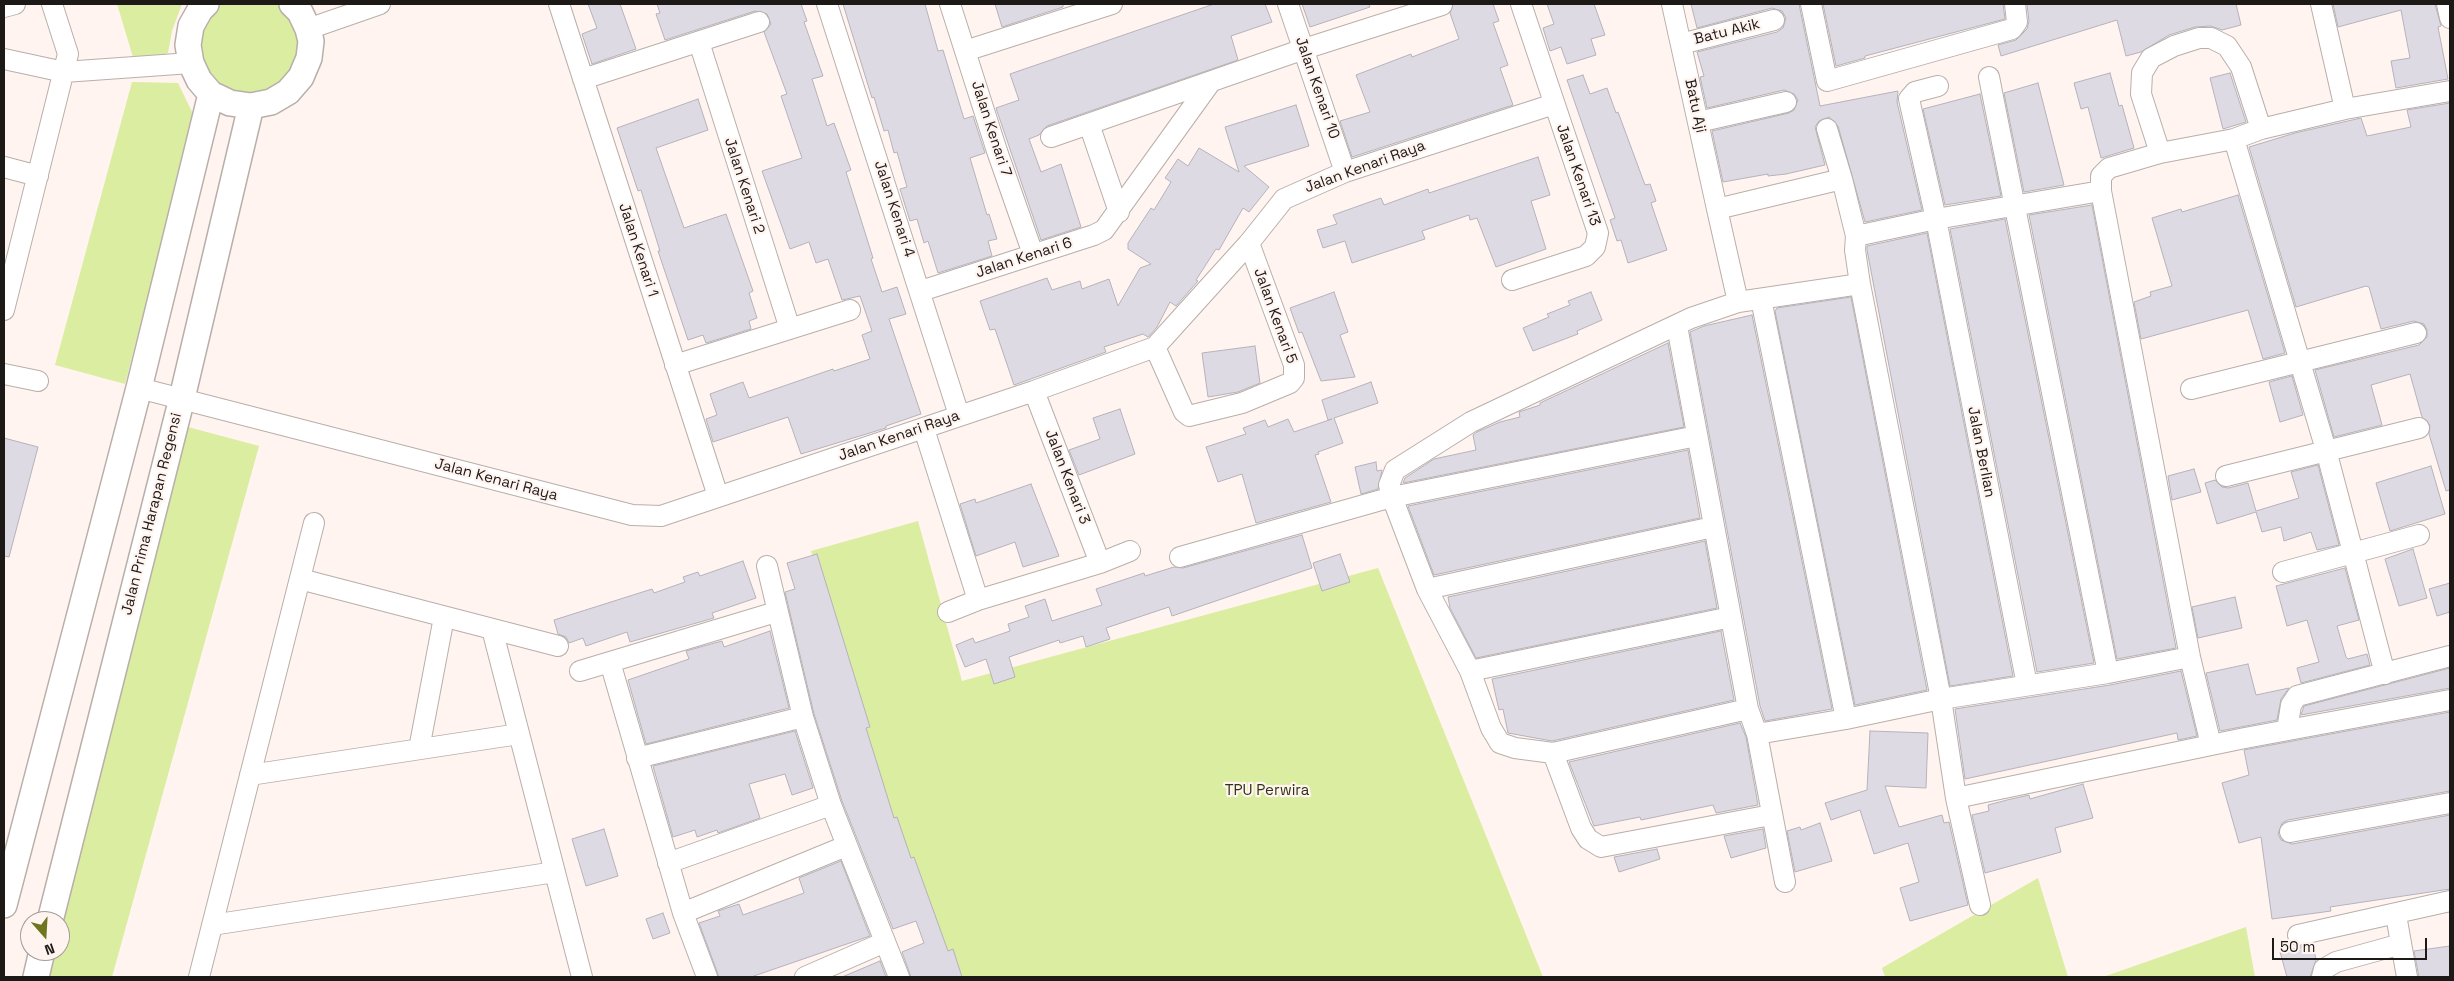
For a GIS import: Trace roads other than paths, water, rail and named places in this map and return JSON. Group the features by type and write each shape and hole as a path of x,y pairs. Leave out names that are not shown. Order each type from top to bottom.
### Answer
{"street":[{"path":"4,8 15,4"},
{"path":"4,310 9,268 38,176 68,54 52,4"},
{"path":"206,4 200,10 191,26 188,45 191,63 199,80 211,94 230,104 251,106 271,102 288,92 301,77 311,41 300,12 292,4"},
{"path":"308,29 380,4"},
{"name":"Jalan Kenari 1","path":"559,4 718,496"},
{"name":"Jalan Kenari 4","path":"828,4 959,415"},
{"name":"Jalan Kenari 7","path":"950,4 997,151 1033,254"},
{"path":"965,50 1112,4"},
{"name":"Jalan Kenari 10","path":"1288,4 1345,172"},
{"path":"1051,137 1210,83 1304,49 1400,11 1442,4"},
{"name":"Jalan Kenari 13","path":"1512,280 1586,256 1595,247 1598,233 1521,4"},
{"name":"Batu Aji","path":"1672,4 1738,302"},
{"path":"1811,4 1827,81 2012,29 2017,22 2016,4"},
{"path":"2321,4 2345,109"},
{"path":"2447,4 2450,18"},
{"name":"Batu Akik","path":"1681,44 1774,20"},
{"path":"583,79 759,22"},
{"path":"2160,153 2140,94 2142,73 2151,58 2174,46 2199,38 2211,38 2227,46 2241,67 2261,129"},
{"name":"Jalan Kenari 2","path":"699,42 790,330"},
{"path":"4,59 64,72 191,63"},
{"path":"1989,77 2013,206 2108,673"},
{"name":"Jalan Kenari 6","path":"921,291 1094,235 1104,230 1210,83"},
{"name":"Jalan Berlian","path":"1938,86 1915,92 1909,99 1936,218 2026,685"},
{"path":"2211,745 2190,657 2102,191 2101,176 2109,168 2160,153 2234,139 2261,129 2345,109 2450,91"},
{"path":"4,905 144,389 211,94"},
{"path":"1698,122 1786,102"},
{"name":"Jalan Kenari Raya","path":"144,389 632,515 662,516 924,429 1155,347 1249,243 1284,199 1345,172 1554,104"},
{"name":"Jalan Prima Harapan Regensi","path":"52,911 177,397 251,106"},
{"path":"1089,124 1118,212"},
{"path":"1827,129 1842,178 1856,236 1855,250 1860,284 1941,698 1956,798 1980,905"},
{"path":"2234,139 2326,450 2385,674"},
{"path":"4,167 38,176"},
{"path":"1717,209 1842,178"},
{"path":"1856,236 1936,218 2102,191"},
{"name":"Jalan Kenari 5","path":"1155,347 1184,412 1189,416 1242,403 1290,383 1294,378 1294,365 1249,243"},
{"path":"1748,709 1553,753 1515,748 1500,742 1491,728 1470,671 1426,589 1389,485 1395,470 1471,422 1691,318 1738,302 1860,284"},
{"path":"1761,299 1846,719"},
{"path":"675,365 850,310"},
{"path":"1677,326 1748,709 1757,734 1785,882"},
{"path":"2191,389 2416,333"},
{"path":"4,374 38,381"},
{"name":"Jalan Kenari 3","path":"1034,391 1100,563"},
{"path":"2226,476 2418,428"},
{"path":"924,429 978,600"},
{"path":"1180,557 1392,497 1697,436"},
{"path":"199,977 314,523"},
{"path":"1426,589 1713,527"},
{"path":"2283,572 2419,535"},
{"path":"948,612 978,600 1100,563 1130,550"},
{"path":"767,566 776,612 803,717 831,806 899,977"},
{"path":"300,579 558,646"},
{"path":"580,671 776,612"},
{"path":"419,749 444,617"},
{"path":"1470,671 1731,617"},
{"path":"492,629 582,977"},
{"path":"2287,730 2291,705 2297,696 2450,656"},
{"path":"1757,734 1846,719 1941,698 2108,673 2190,657"},
{"path":"610,662 636,758 683,913 707,977"},
{"path":"1956,798 2211,745 2450,700"},
{"path":"636,758 803,717"},
{"path":"250,775 519,734"},
{"path":"1553,753 1581,828 1588,839 1601,847 1771,815"},
{"path":"2290,832 2450,803"},
{"path":"668,863 831,806"},
{"path":"683,913 846,846"},
{"path":"212,925 555,872"},
{"path":"2298,936 2396,915 2450,901"},
{"path":"2396,915 2407,977"},
{"path":"805,977 885,942"},
{"path":"2322,977 2324,968 2336,962 2401,944"},
{"path":"36,977 40,961"}],"park label":[{"name":"TPU Perwira","path":"1267,791"}]}
